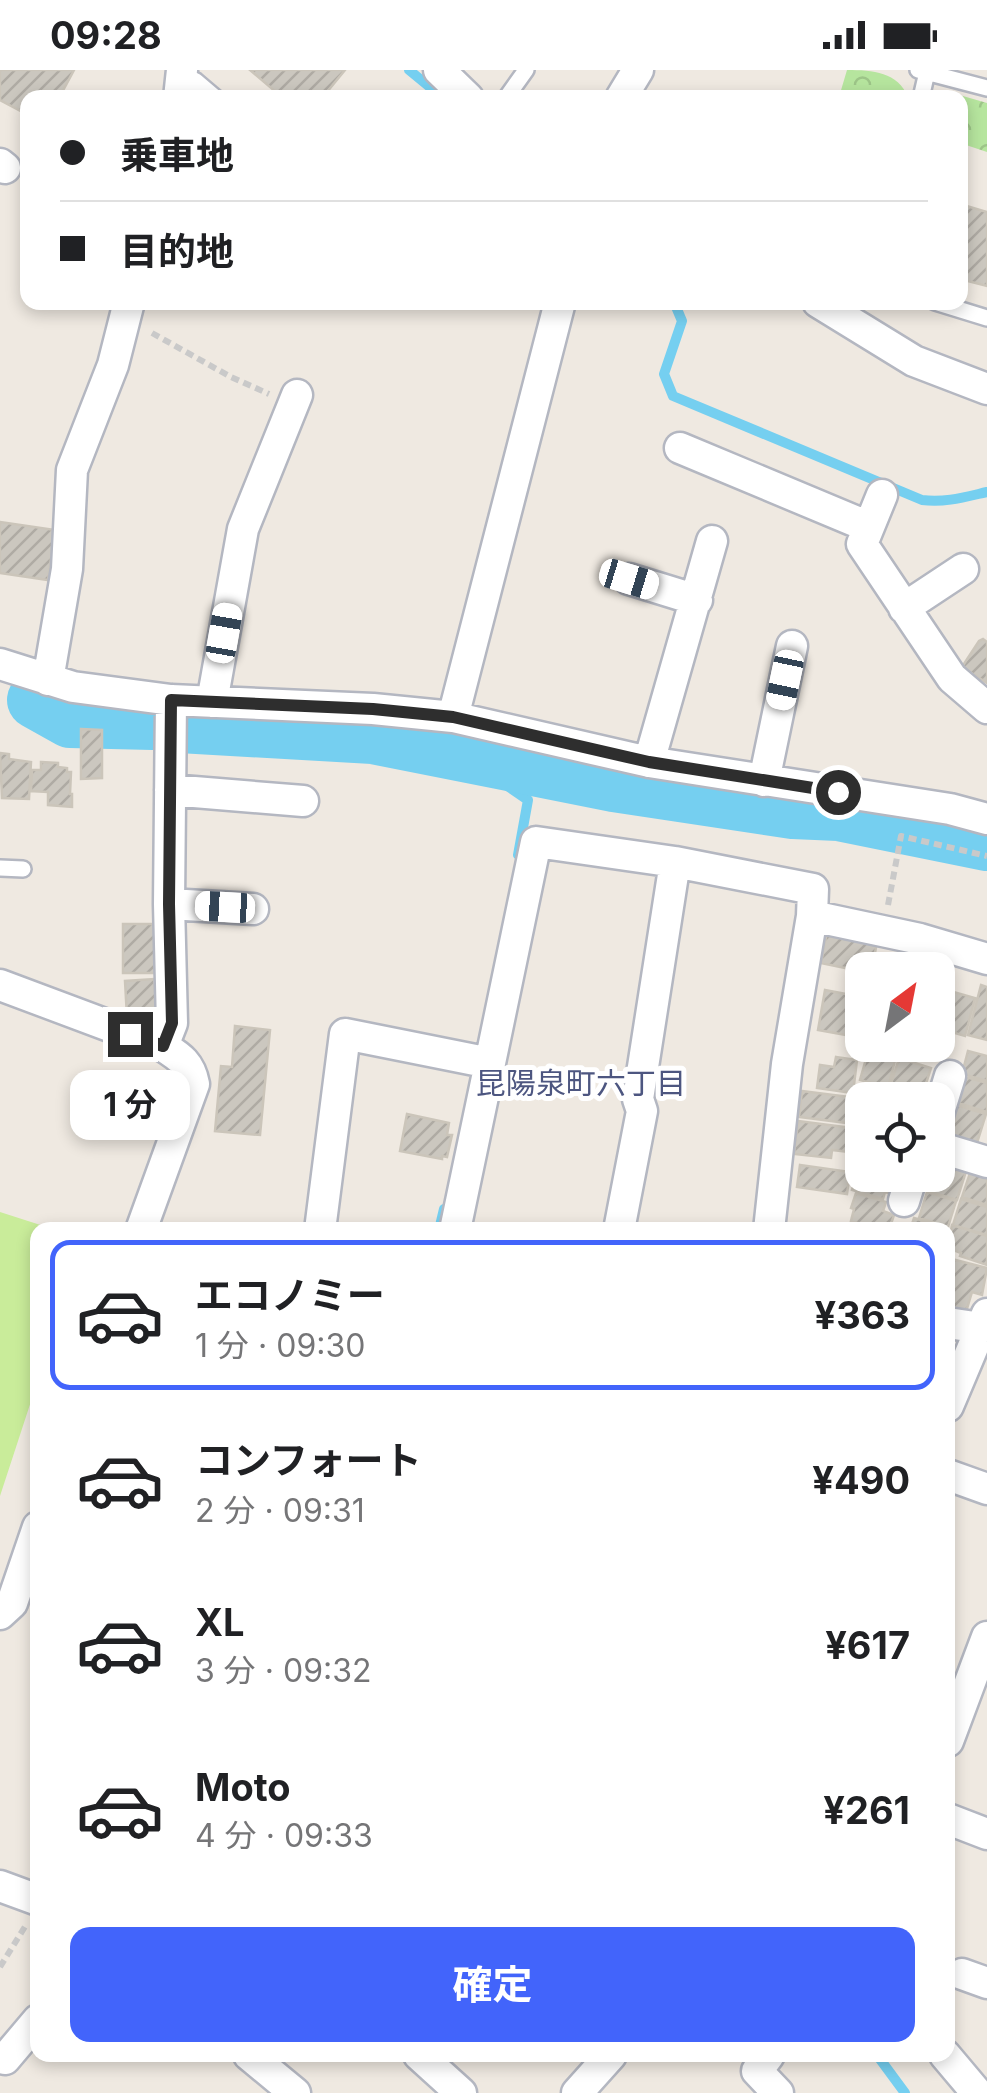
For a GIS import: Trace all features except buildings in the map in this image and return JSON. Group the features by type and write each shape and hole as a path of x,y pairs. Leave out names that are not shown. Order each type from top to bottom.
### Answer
{"street":[{"path":"439,70 460,90"},
{"path":"48,680 67,569 72,470 112,365 127,310"},
{"path":"453,717 558,310"},
{"path":"836,310 854,318 914,361 987,390"},
{"path":"212,702 243,529 295,400"},
{"path":"680,448 869,528"},
{"path":"882,496 862,544 952,678 987,708"},
{"path":"649,762 712,541"},
{"path":"904,608 963,569"},
{"path":"629,579 697,600"},
{"path":"764,781 792,646"},
{"path":"0,664 73,687 171,700 373,709 453,717 649,762 987,819"},
{"path":"163,1046 172,1023 171,700"},
{"path":"170,790 303,800"},
{"path":"457,1222 536,842 675,862 813,889 787,1064 770,1222"},
{"path":"621,1222 642,1110 638,1099 675,862"},
{"path":"169,904 253,909"},
{"path":"812,916 920,939 987,959"},
{"path":"0,985 163,1046 191,1070 194,1084 145,1222"},
{"path":"321,1222 346,1034 490,1063"},
{"path":"948,1082 950,1076"},
{"path":"955,1152 987,1162"},
{"path":"955,1323 984,1321 955,1389"},
{"path":"955,1478 987,1490"},
{"path":"0,1614 12,1603 30,1550"},
{"path":"955,1722 987,1637"},
{"path":"955,1821 987,1834"},
{"path":"0,1886 30,1909"},
{"path":"5,2059 30,2029"},
{"path":"257,2062 295,2093"},
{"path":"578,2093 604,2062"},
{"path":"951,2062 977,2093"},
{"path":"754,2073 778,2093"}],"lane":[{"path":"922,71 959,75 987,88"},
{"path":"961,310 987,318"},
{"path":"0,868 23,869"}],"path":[{"path":"127,310 231,378 295,400"},
{"path":"883,931 902,836 987,856"},
{"path":"0,1967 30,1916"}],"green space":[{"path":"847,70 891,77 904,90 841,90"},
{"path":"968,97 987,103 987,152 968,146"},
{"path":"0,1212 31,1222 30,1404 0,1496"}],"waterway":[{"path":"409,70 433,90"},
{"path":"677,310 682,321 664,374 673,396 922,500 947,500 987,492"},
{"path":"36,700 70,719 153,721"},
{"path":"180,724 373,735 614,783 793,810 839,812 987,842"},
{"path":"466,752 478,766 528,800 518,855"},
{"path":"441,1222 444,1209"},
{"path":"882,2062 905,2093"}],"district":[{"name":"昆陽泉町六丁目","path":"581,1083"}],"route":[{"path":"130,1034 163,1046 172,1023 171,700 373,709 453,717 649,762 838,792"}]}
